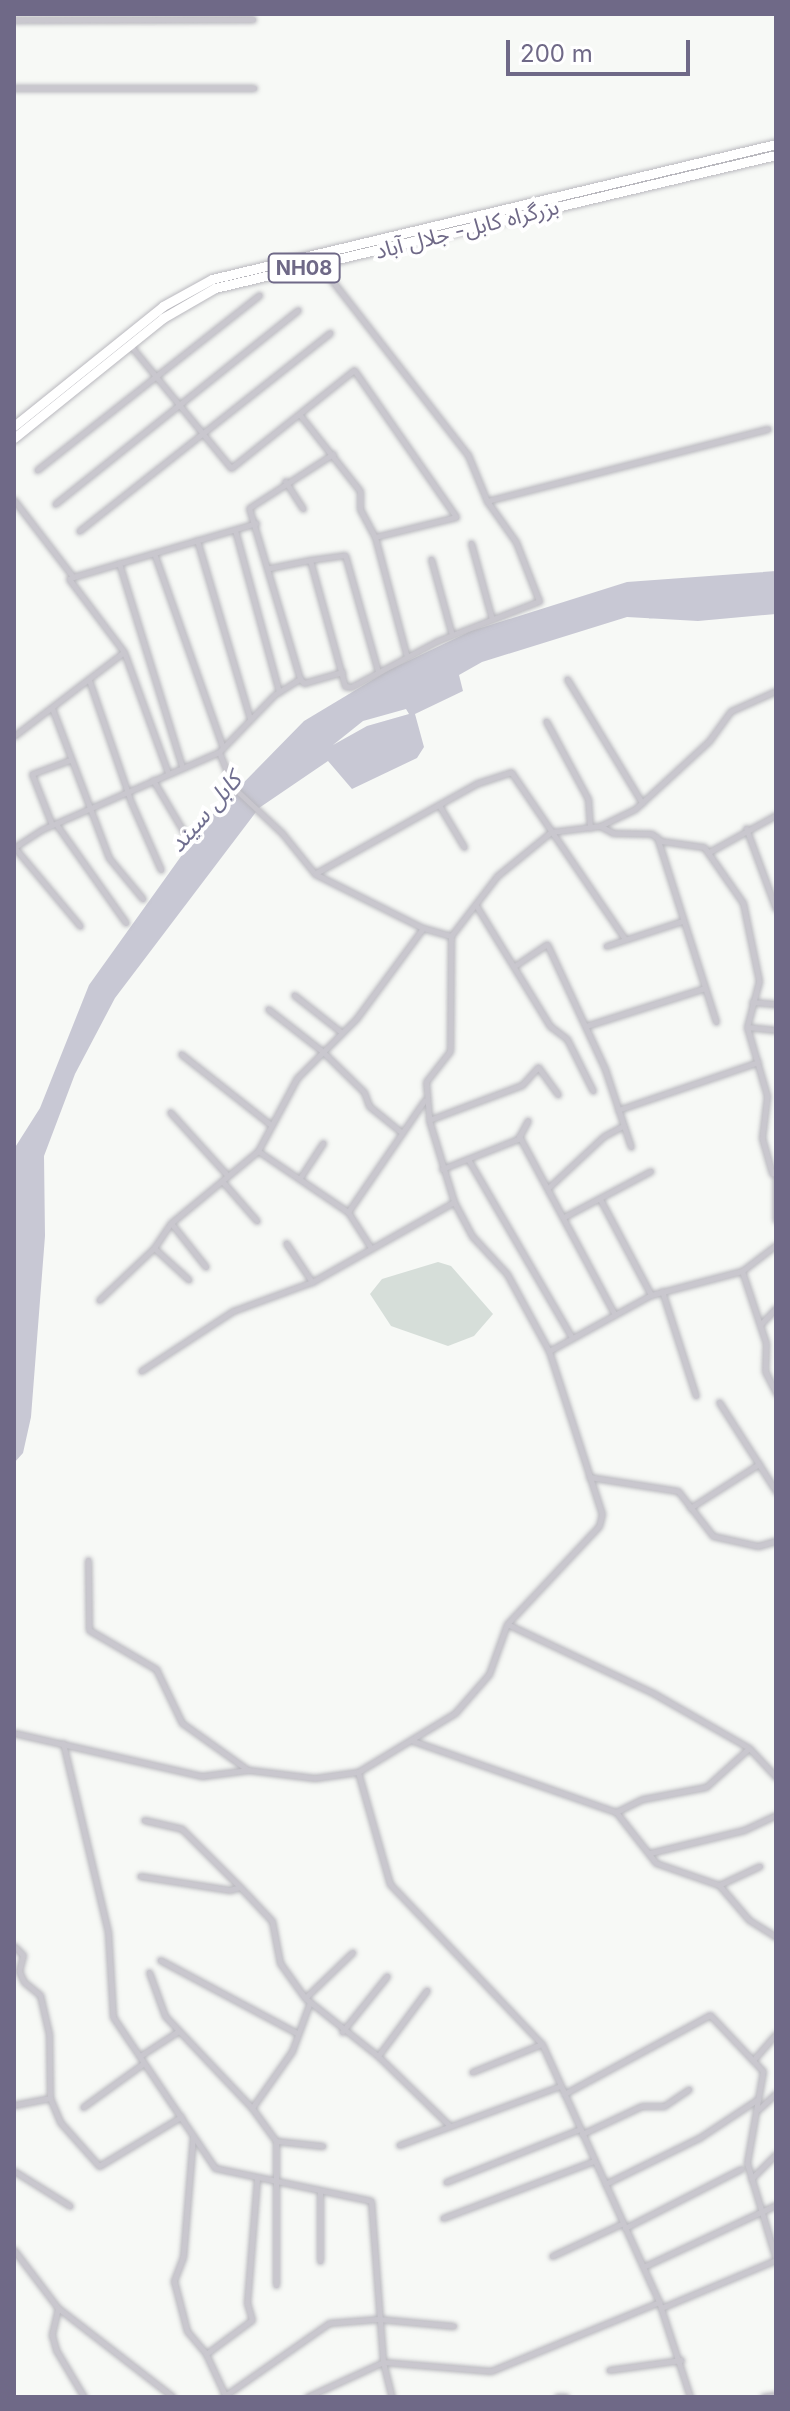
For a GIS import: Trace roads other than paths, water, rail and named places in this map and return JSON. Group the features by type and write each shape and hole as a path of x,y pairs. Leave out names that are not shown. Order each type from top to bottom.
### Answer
{"highway":[{"name":"بزرگراه کابل- جلال آباد","path":"14,438 129,344 215,288 320,265 631,177 771,150"},
{"name":"بزرگراه کابل- جلال آباد","path":"14,426 188,289 533,207 654,184 771,150"}],"street":[{"path":"14,20 253,19"},
{"path":"14,88 254,88"},
{"path":"310,560 347,688 452,635 539,601 516,542 487,501 468,455 320,265"},
{"path":"37,470 157,379 259,295"},
{"path":"55,504 298,310"},
{"path":"79,531 330,333"},
{"path":"129,344 231,468 354,370 456,517 375,537"},
{"path":"300,415 360,491 360,509 375,537 407,657"},
{"path":"487,501 768,429"},
{"path":"333,454 251,504 300,679 304,683 342,672"},
{"path":"285,481 303,509"},
{"path":"14,500 73,577"},
{"path":"168,773 124,652 69,579 256,523"},
{"path":"235,530 279,692"},
{"path":"197,540 250,719"},
{"path":"471,543 492,619"},
{"path":"154,553 233,787 282,833 315,874 423,928 451,936"},
{"path":"270,568 345,555 378,672"},
{"path":"431,559 452,635"},
{"path":"119,563 182,767"},
{"path":"14,736 124,652"},
{"path":"80,926 14,847 54,824 221,750 279,692 300,679"},
{"path":"567,679 642,803"},
{"path":"89,680 127,792 161,870"},
{"path":"14,1733 202,1776 249,1770 315,1778 358,1772 455,1713 489,1674 507,1624 599,1526 602,1514 549,1351 507,1274 473,1237 454,1202 424,1101 426,1082 450,1051 446,1027 453,1000 451,936 477,907 497,876 551,832 600,826 642,803 709,741 731,711 776,691"},
{"path":"52,708 87,810 109,858 143,899"},
{"path":"546,721 588,799 590,828"},
{"path":"70,760 32,774 54,824 126,923"},
{"path":"315,874 439,805 511,772 625,939"},
{"path":"152,780 185,834"},
{"path":"439,805 464,847"},
{"path":"709,852 746,828 776,815"},
{"path":"600,826 613,833 657,836 697,844 709,852 743,903 759,981 747,1027 767,1096 762,1138 774,1172 776,1220"},
{"path":"746,828 776,909"},
{"path":"657,836 716,1022"},
{"path":"477,907 516,965 550,1026 567,1039 593,1091"},
{"path":"606,946 682,921"},
{"path":"99,1300 154,1248 171,1223 258,1151 283,1098 396,969 423,928"},
{"path":"516,965 547,944 586,1026 631,1147"},
{"path":"586,1026 705,988"},
{"path":"294,995 341,1032"},
{"path":"752,1002 776,1004"},
{"path":"268,1009 322,1051 364,1092 369,1106 401,1132"},
{"path":"747,1027 776,1030"},
{"path":"181,1054 271,1125"},
{"path":"618,1110 758,1062"},
{"path":"429,1120 522,1085 538,1067 558,1095"},
{"path":"348,1212 424,1101"},
{"path":"170,1112 228,1176"},
{"path":"442,1169 519,1136 528,1120"},
{"path":"548,1188 604,1136 623,1126"},
{"path":"519,1136 614,1313"},
{"path":"300,1178 323,1143"},
{"path":"258,1151 348,1212 371,1248"},
{"path":"468,1159 572,1338"},
{"path":"564,1217 651,1171"},
{"path":"222,1181 257,1221"},
{"path":"600,1199 651,1295"},
{"path":"141,1371 233,1311 312,1282 454,1202"},
{"path":"171,1223 206,1267"},
{"path":"286,1243 312,1282"},
{"path":"549,1351 651,1295 742,1271 776,1245"},
{"path":"154,1248 189,1280"},
{"path":"742,1271 760,1325 765,1371 776,1393"},
{"path":"662,1291 696,1396"},
{"path":"760,1325 776,1308"},
{"path":"719,1402 776,1491"},
{"path":"690,1508 759,1464"},
{"path":"588,1477 678,1491 713,1536 758,1546 776,1541"},
{"path":"88,1560 89,1630 156,1669 182,1723 249,1770"},
{"path":"507,1624 653,1693 749,1748 773,1768 776,1777"},
{"path":"412,1740 616,1812 656,1863 719,1885 749,1920 776,1937"},
{"path":"63,1743 108,1932 113,2017 215,2168 277,2184 371,2201 378,2319 383,2362 392,2397"},
{"path":"616,1812 643,1799 706,1787 749,1748"},
{"path":"358,1772 390,1884 542,2044 660,2305 681,2360 690,2397"},
{"path":"650,1853 744,1830 776,1815"},
{"path":"144,1820 182,1829 272,1921 280,1963 307,2000 342,2032 378,2056 450,2126"},
{"path":"719,1885 760,1866"},
{"path":"140,1876 230,1890 240,1887"},
{"path":"14,1946 23,1955 19,1971 24,1982 40,1995 49,2034 50,2098 60,2122 104,2167 181,2117"},
{"path":"252,2108 292,2051 307,2000 353,1952"},
{"path":"160,1960 297,2033"},
{"path":"149,1972 156,2000 177,2032 252,2108 276,2141 276,2285"},
{"path":"342,2032 387,1976"},
{"path":"378,2056 427,1990"},
{"path":"564,2095 710,2015 755,2058 763,2071 759,2109"},
{"path":"140,2056 177,2032"},
{"path":"755,2058 776,2034"},
{"path":"472,2072 542,2044"},
{"path":"83,2107 144,2063"},
{"path":"399,2145 560,2086"},
{"path":"446,2182 642,2106 664,2106 689,2089"},
{"path":"307,2397 383,2362 491,2371 776,2260 751,2180 748,2136 759,2109 776,2093"},
{"path":"14,2105 50,2098"},
{"path":"605,2184 699,2138 758,2099"},
{"path":"193,2135 183,2257 174,2281 187,2331 206,2354 224,2396 324,2324 378,2319 454,2326"},
{"path":"276,2141 323,2146"},
{"path":"751,2180 776,2154"},
{"path":"443,2218 594,2161"},
{"path":"552,2256 741,2169"},
{"path":"14,2171 70,2206"},
{"path":"206,2354 252,2320 247,2303 257,2178"},
{"path":"320,2191 320,2261"},
{"path":"643,2267 776,2205"},
{"path":"14,2250 58,2308 173,2397"},
{"path":"58,2308 52,2335 56,2350 84,2397"},
{"path":"609,2370 681,2360"},
{"path":"763,2397 776,2395"},
{"path":"557,2397 566,2397"}],"water label":[{"name":"کابل سيند","path":"205,812"}]}
